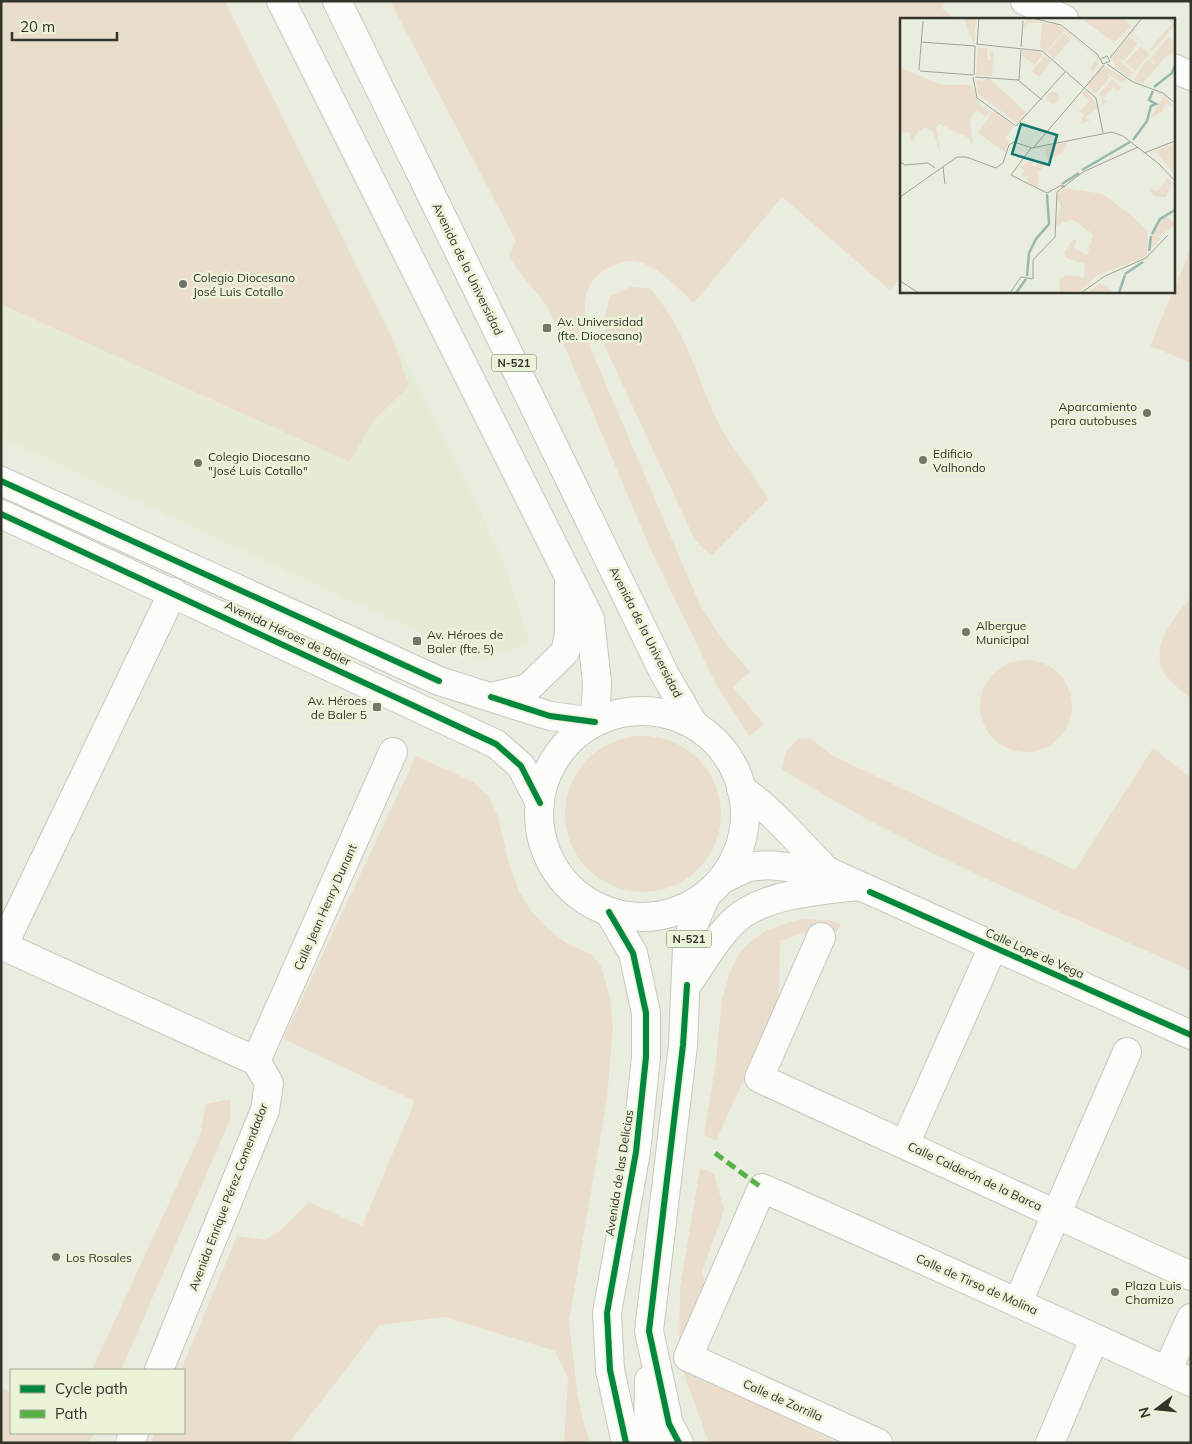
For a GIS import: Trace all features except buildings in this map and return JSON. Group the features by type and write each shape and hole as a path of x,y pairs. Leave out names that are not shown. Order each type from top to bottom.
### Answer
{"main road":[{"path":"281,1 590,619 597,682 595,722"},
{"name":"Avenida de la Universidad","path":"337,1 665,675 693,724"},
{"path":"1025,1 1062,18"},
{"path":"1174,68 1191,76"},
{"name":"Avenida Héroes de Baler","path":"1,481 440,681 550,716 595,722"},
{"name":"Avenida Héroes de Baler","path":"1,514 173,592 496,744 520,766 540,804"},
{"path":"491,697 528,688 565,652 569,635 570,577"},
{"path":"173,592 2,946 256,1061"},
{"path":"540,804 549,770 568,742 595,722 627,712 661,712 693,724 719,745 738,773 746,807 743,840 714,888"},
{"name":"Calle Jean Henry Dunant","path":"256,1061 393,752"},
{"name":"Calle Lope de Vega","path":"742,789 763,803 827,871"},
{"name":"Calle Lope de Vega","path":"540,804 540,831 549,858 564,881 584,900 610,912 643,918 676,912 748,867 768,865 827,871 1191,1035"},
{"path":"687,985 735,920 761,905 803,892 859,886"},
{"name":"N-521","path":"679,1443 670,1424 649,1331 683,1045 687,985 687,947 691,930 714,888"},
{"name":"Avenida de las Delicias","path":"610,912 633,953 646,1014 646,1057 636,1152 607,1313 610,1370 626,1443"},
{"name":"Calle Calderón de la Barca","path":"821,937 759,1078 1191,1276"},
{"path":"905,1144 993,947"},
{"path":"1018,1302 1127,1052"},
{"name":"Avenida Enrique Pérez Comendador","path":"159,1369 265,1110 268,1083 256,1061"},
{"name":"Calle de Tirso de Molina","path":"688,1357 762,1188 1179,1376"},
{"path":"1179,1376 1191,1318"},
{"path":"649,1331 648,1434 652,1443"},
{"path":"1050,1443 1094,1339"},
{"name":"Calle de Zorrilla","path":"688,1357 878,1443"}],"shaded area":[{"name":"Colegio Diocesano José Luis Cotallo","path":"1,1 225,1 479,508 506,569 530,643 478,660 1,438"},
{"name":"Colegio Diocesano José Luis Cotallo","path":"3,1 225,1 394,343 409,386 373,421 350,462 1,304"},
{"path":"390,1 946,1 942,8 953,18 900,18 900,279 890,290 782,197 694,303 669,279 655,269 632,261 617,264 600,273 588,289 585,308 587,340 700,605 722,639 750,672 733,687 764,725 749,736 716,684 651,550 548,307 517,269 509,255 516,241"},
{"path":"1191,248 1191,363 1150,346"},
{"path":"630,287 650,288 663,304 681,335 721,428 768,499 711,556 695,540 605,347 605,316 610,296"},
{"path":"1191,597 1191,699 1167,677 1161,666 1160,656 1161,645 1170,624"},
{"path":"1026,660 1044,663 1059,673 1069,688 1072,706 1069,724 1059,739 1044,749 1026,752 1008,749 993,739 983,724 980,706 983,688 993,673 1008,663"},
{"path":"635,736 651,736 666,739 680,745 703,764 712,777 718,791 721,814 720,829 712,851 693,874 680,883 666,889 651,892 635,892 620,889 606,883 583,864 574,851 568,837 565,822 565,806 568,791 574,777 593,754 606,745 620,739"},
{"path":"810,738 833,756 1075,870 1153,748 1191,778 1191,971 931,852 831,799 782,769 785,753 798,739"},
{"path":"416,756 473,782 488,796 498,816 509,864 519,891 531,911 544,925 566,943 591,954 601,966 610,998 613,1026 607,1099 569,1321 577,1392 590,1443 564,1443 568,1378 555,1351 445,1317 380,1325 289,1443 151,1443 155,1434 185,1434 185,1369 181,1369 237,1236 265,1240 280,1231 309,1202 362,1226 415,1101 283,1039"},
{"path":"800,919 829,920 841,924 836,933 813,930 780,941 779,1001 716,1141 704,1135 716,1060 722,999 731,969 740,952 751,941 767,930"},
{"path":"230,1099 230,1120 121,1369 92,1369 200,1136 206,1104"},
{"path":"700,1168 714,1174 724,1210 702,1272 707,1290 679,1352 680,1287"},
{"path":"682,1368 838,1443 709,1443"},
{"path":"1,1388 10,1392 10,1434 94,1434 89,1443 1,1443"}],"marked path":[{"path":"715,1153 762,1188"}],"cycle path":[{"path":"1,481 439,681"},
{"path":"1,514 496,744 521,766 540,803"},
{"path":"491,697 550,716 595,722"},
{"path":"870,892 1191,1035"},
{"path":"609,912 633,953 646,1013 646,1057 636,1152 607,1313 610,1370 626,1443"},
{"path":"679,1443 669,1424 649,1331 683,1045 687,985"}],"place":[{"name":"Colegio Diocesano José Luis Cotallo","path":"183,284"},
{"name":"Av. Universidad (fte. Diocesano)","path":"547,328"},
{"name":"Aparcamiento para autobuses","path":"1147,413"},
{"name":"Edificio Valhondo","path":"923,460"},
{"name":"Colegio Diocesano \"José Luis Cotallo\"","path":"198,463"},
{"name":"Albergue Municipal","path":"966,632"},
{"name":"Av. Héroes de Baler (fte. 5)","path":"417,641"},
{"name":"Av. Héroes de Baler 5","path":"377,707"},
{"name":"Los Rosales","path":"56,1257"},
{"name":"Plaza Luis Chamizo","path":"1115,1292"}]}
